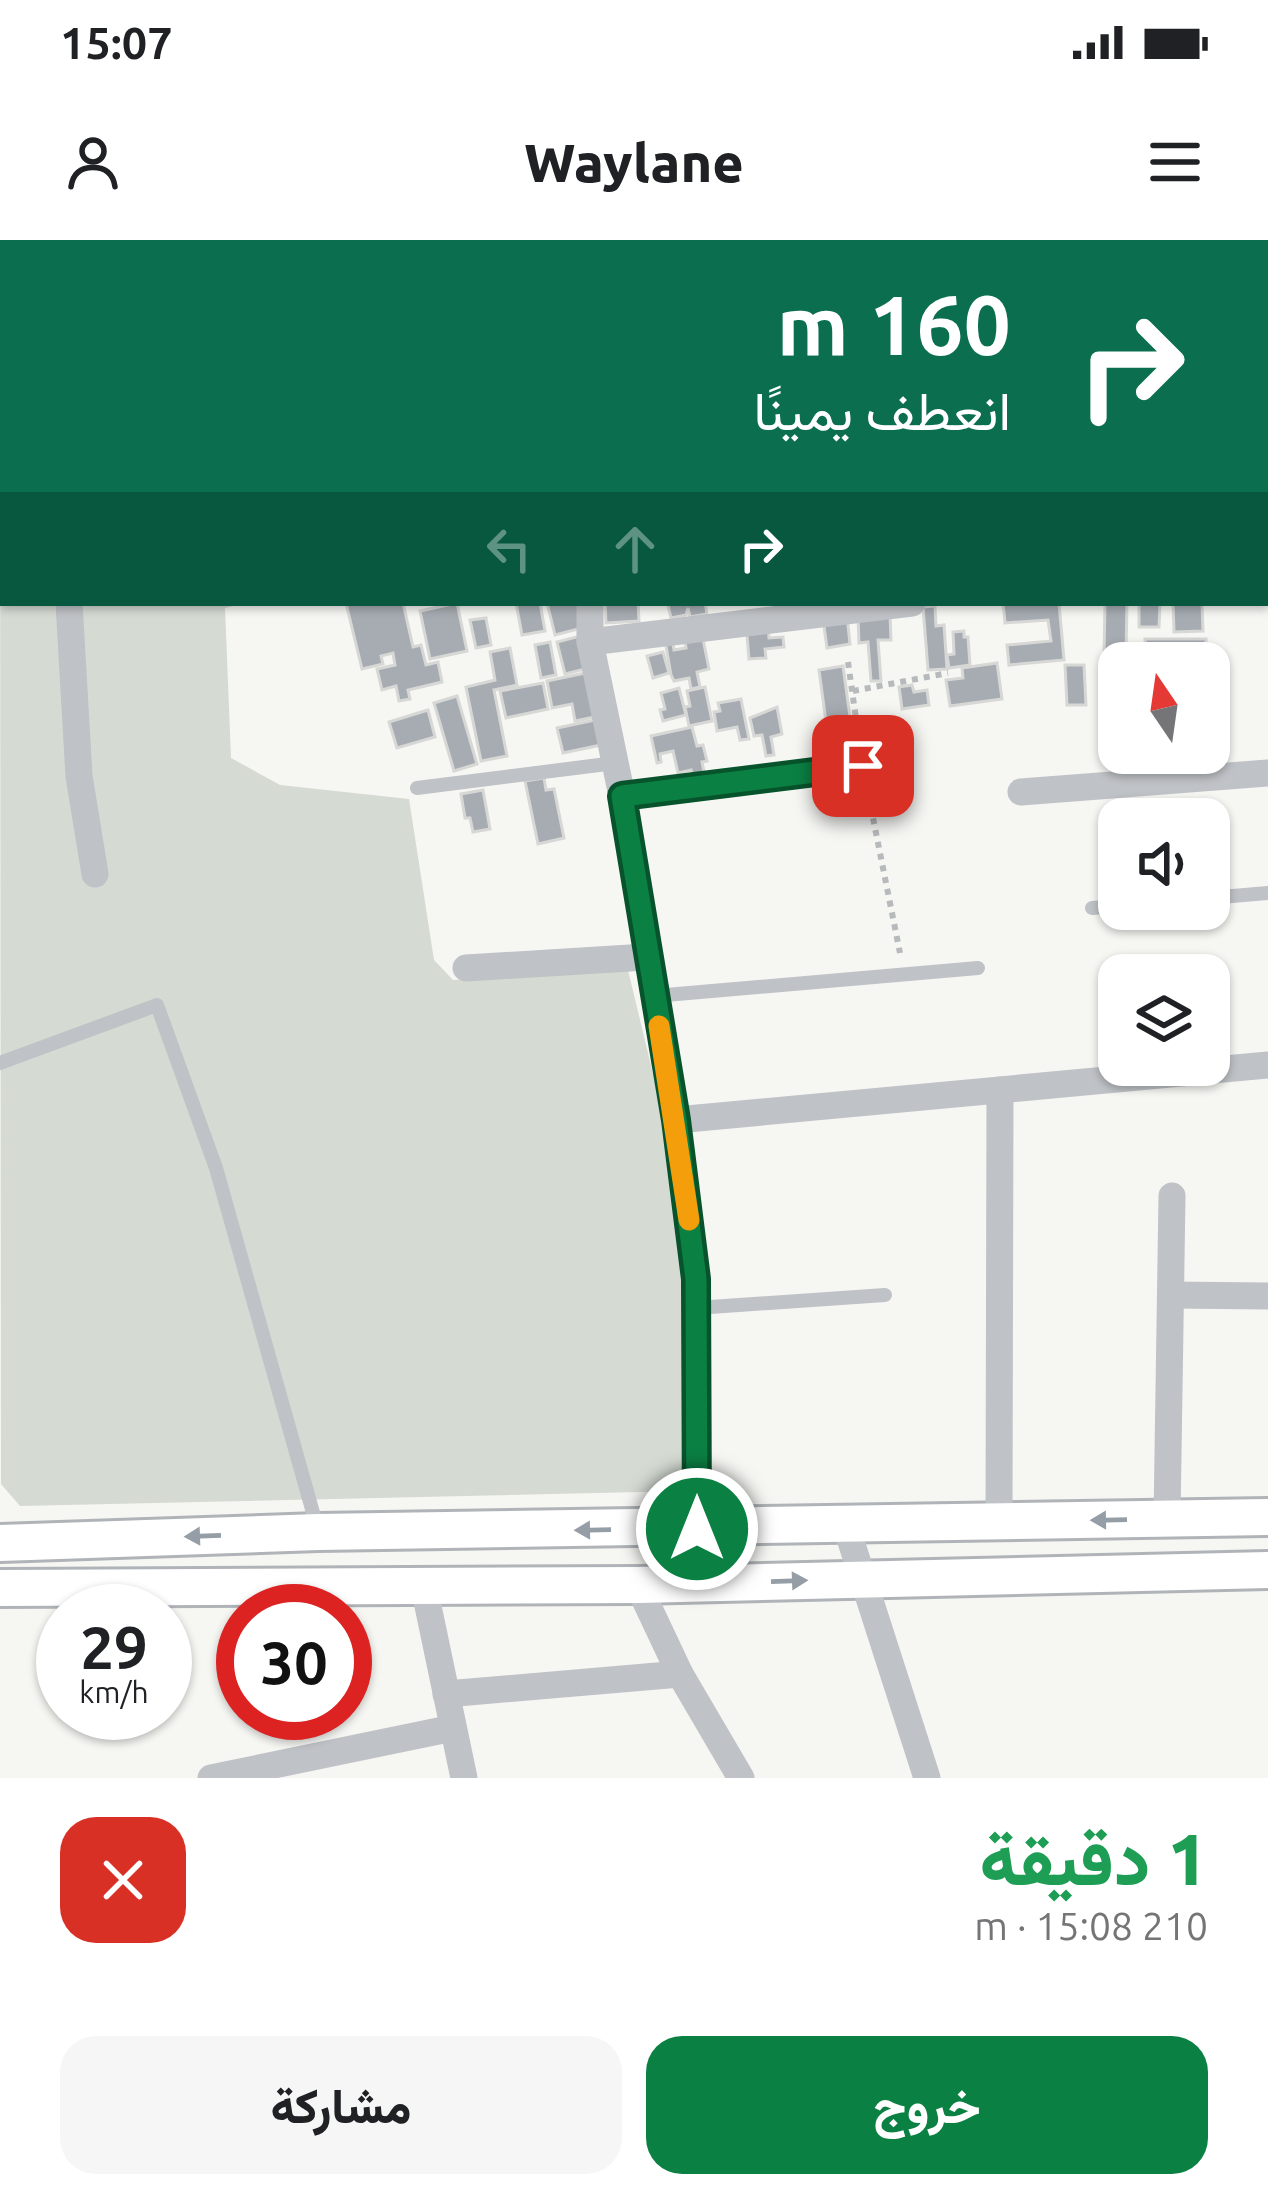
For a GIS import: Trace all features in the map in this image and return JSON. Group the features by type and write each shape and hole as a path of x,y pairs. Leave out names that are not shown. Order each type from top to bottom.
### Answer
{"main road":[{"path":"0,1543 318,1532 1268,1517"},
{"path":"0,1588 638,1585 1268,1570"}],"street":[{"path":"68,606 79,776 95,874"},
{"path":"590,606 590,642 622,796 676,1120 696,1279 697,1529"},
{"path":"590,642 887,606"},
{"path":"1021,792 1268,773"},
{"path":"466,968 646,957"},
{"path":"676,1120 1268,1065"},
{"path":"999,1522 1000,1090"},
{"path":"1167,1519 1172,1196"},
{"path":"1171,1294 1268,1296"},
{"path":"846,1526 927,1778"},
{"path":"638,1585 680,1674 741,1778"},
{"path":"424,1587 464,1778"},
{"path":"446,1694 680,1674"},
{"path":"211,1778 453,1728"}],"lane":[{"path":"418,788 615,763"},
{"path":"622,796 863,766"},
{"path":"1230,896 1268,893"},
{"path":"1091,908 1098,908"},
{"path":"654,996 978,968"},
{"path":"0,1063 157,1005 216,1168 318,1532"},
{"path":"696,1308 885,1294"}],"path":[{"path":"848,662 863,766 904,974"},
{"path":"853,691 948,673"}],"shaded area":[{"path":"0,606 233,606 225,608 231,758 280,785 409,799 434,960 453,980 628,970 665,1124 686,1272 685,1491 20,1506 1,1484"}],"building":[{"path":"347,606 404,606 413,647 421,645 426,665 438,662 442,682 408,690 410,699 399,701 396,686 382,690 377,669 395,665 393,653 381,656 383,664 362,669"},
{"path":"458,606 467,651 430,659 420,611"},
{"path":"517,606 541,606 545,631 522,635"},
{"path":"548,606 581,606 586,627 555,635"},
{"path":"605,606 638,606 639,621 606,623"},
{"path":"668,606 706,606 707,614 690,617 688,608 686,615 671,618"},
{"path":"935,606 936,626 944,625 947,669 928,670 923,607"},
{"path":"1003,606 1059,606 1064,660 1009,665 1007,645 1051,641 1048,620 1005,623"},
{"path":"1105,606 1127,606 1126,642 1104,642"},
{"path":"1139,606 1160,606 1159,627 1139,627"},
{"path":"1173,606 1202,606 1203,631 1174,632"},
{"path":"890,615 891,640 878,640 881,681 871,681 868,642 859,643 858,617"},
{"path":"847,616 850,644 827,648 823,619"},
{"path":"486,618 491,645 476,648 470,620"},
{"path":"768,623 769,638 783,637 784,647 765,649 766,658 749,659 746,625"},
{"path":"964,631 970,665 949,668 953,632"},
{"path":"684,634 703,639 709,669 697,672 700,687 691,689 689,678 674,681 665,640 672,639 674,650 686,648"},
{"path":"580,636 589,668 565,674 557,642"},
{"path":"1145,639 1206,639 1206,642"},
{"path":"550,642 556,675 541,678 535,645"},
{"path":"510,648 517,685 494,690 507,756 481,761 466,687 495,680 490,652"},
{"path":"663,652 669,673 653,678 647,656"},
{"path":"997,663 1002,699 950,706 946,680 963,678 962,668"},
{"path":"1065,665 1084,665 1086,705 1067,705"},
{"path":"843,666 854,746 844,748 840,719 826,722 819,670"},
{"path":"590,672 599,716 575,721 572,704 552,708 547,681"},
{"path":"543,683 548,709 506,718 500,691"},
{"path":"912,685 914,692 927,690 929,705 902,709 899,687"},
{"path":"705,687 712,721 689,726 687,691"},
{"path":"679,688 686,715 663,721 661,693"},
{"path":"457,696 477,764 454,771 434,703"},
{"path":"741,699 749,739 740,740 737,727 717,731 714,712 720,711 718,703"},
{"path":"777,707 782,734 771,737 774,755 766,756 762,735 754,736 750,718"},
{"path":"428,710 435,737 397,748 389,722"},
{"path":"595,720 601,745 563,753 557,728"},
{"path":"692,727 707,761 702,762 705,777 693,779 691,770 678,773 673,751 660,754 657,763 651,736"},
{"path":"544,778 546,790 554,789 564,838 538,844 525,781"},
{"path":"483,790 490,829 473,832 461,794"}],"slow traffic":[{"path":"659,1026 689,1220"}],"route":[{"path":"697,1529 696,1279 676,1120 622,796 863,766"}]}
